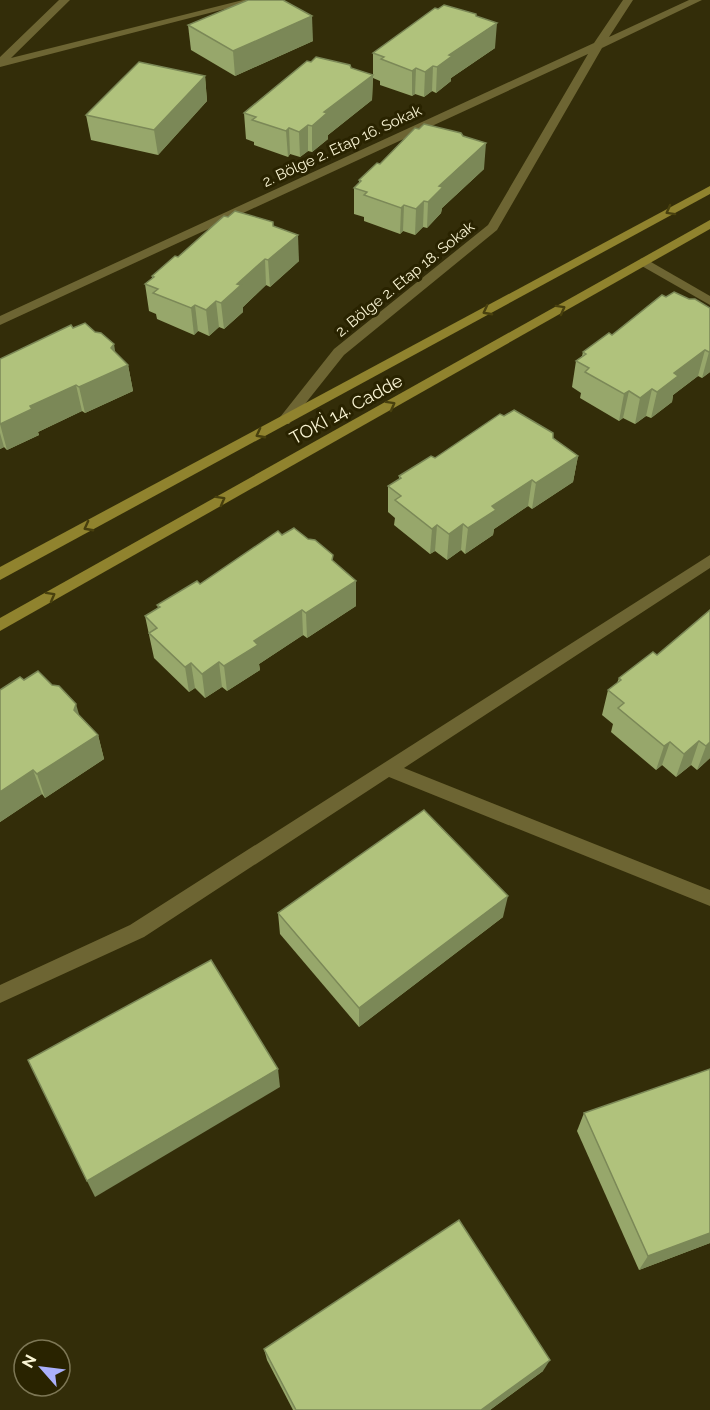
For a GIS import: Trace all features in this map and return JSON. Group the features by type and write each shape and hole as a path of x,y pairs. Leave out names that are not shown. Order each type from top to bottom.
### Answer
{"main road":[{"name":"TOKİ 14. Cadde","path":"0,574 710,189"},
{"name":"TOKİ 14. Cadde","path":"0,625 710,224"}],"street":[{"path":"0,64 64,0"},
{"path":"0,64 255,0"},
{"name":"2. Bölge 2. Etap 18. Sokak","path":"284,421 339,352 493,227 599,44 628,0"},
{"name":"2. Bölge 2. Etap 16. Sokak","path":"0,321 697,0"},
{"path":"644,262 710,301"},
{"path":"0,994 137,931 710,561"},
{"path":"388,769 710,898"}],"building":[{"path":"248,0 283,0 312,16 233,51 188,25"},
{"path":"444,5 497,23 449,55 452,56 437,67 433,66 425,72 416,68 412,71 381,59 384,57 373,53 435,8 438,9"},
{"path":"316,57 350,65 351,68 373,75 324,112 327,113 312,126 308,125 299,132 289,128 286,131 252,120 256,117 244,113 307,61 311,62"},
{"path":"139,62 205,76 154,130 86,115"},
{"path":"424,124 461,133 463,136 486,143 439,186 443,187 428,202 424,201 416,209 404,205 401,208 364,195 367,192 354,188 361,181 359,180 377,163 380,164 415,128 419,129"},
{"path":"235,211 273,222 273,226 298,235 268,260 265,259 237,284 241,285 221,303 216,301 206,310 195,305 191,308 153,293 158,289 145,284 154,277 152,276 175,256 178,257 224,216 228,217"},
{"path":"674,292 689,299 695,299 710,308 710,351 705,350 674,373 678,376 657,392 652,389 640,398 629,391 624,394 585,372 589,368 576,361 586,354 583,352 609,333 612,335 662,295 666,297"},
{"path":"85,323 114,344 111,348 128,365 30,406 32,409 0,424 0,359 71,325 73,328"},
{"path":"514,410 553,433 553,438 578,456 536,483 532,480 492,506 496,510 468,528 463,524 449,534 437,525 432,529 395,500 401,496 388,486 401,478 399,476 431,456 435,458 500,414 504,416"},
{"path":"294,528 308,539 315,540 333,555 332,560 356,581 306,613 302,610 254,641 258,645 224,666 219,662 202,674 191,663 185,667 149,633 157,628 145,616 160,607 157,605 197,581 200,584 278,531 282,535"},
{"path":"710,610 710,742 706,746 699,741 684,754 670,742 664,746 618,708 624,703 608,690 621,680 619,678 653,652 657,655"},
{"path":"38,671 52,685 59,686 76,704 74,710 98,735 37,774 33,770 0,792 0,690 20,677 24,680"},
{"path":"424,810 508,896 359,1008 278,913"},
{"path":"211,960 278,1069 87,1181 28,1060"},
{"path":"710,1069 710,1233 648,1256 584,1113"},
{"path":"459,1220 550,1360 481,1410 296,1410 264,1349"}]}
